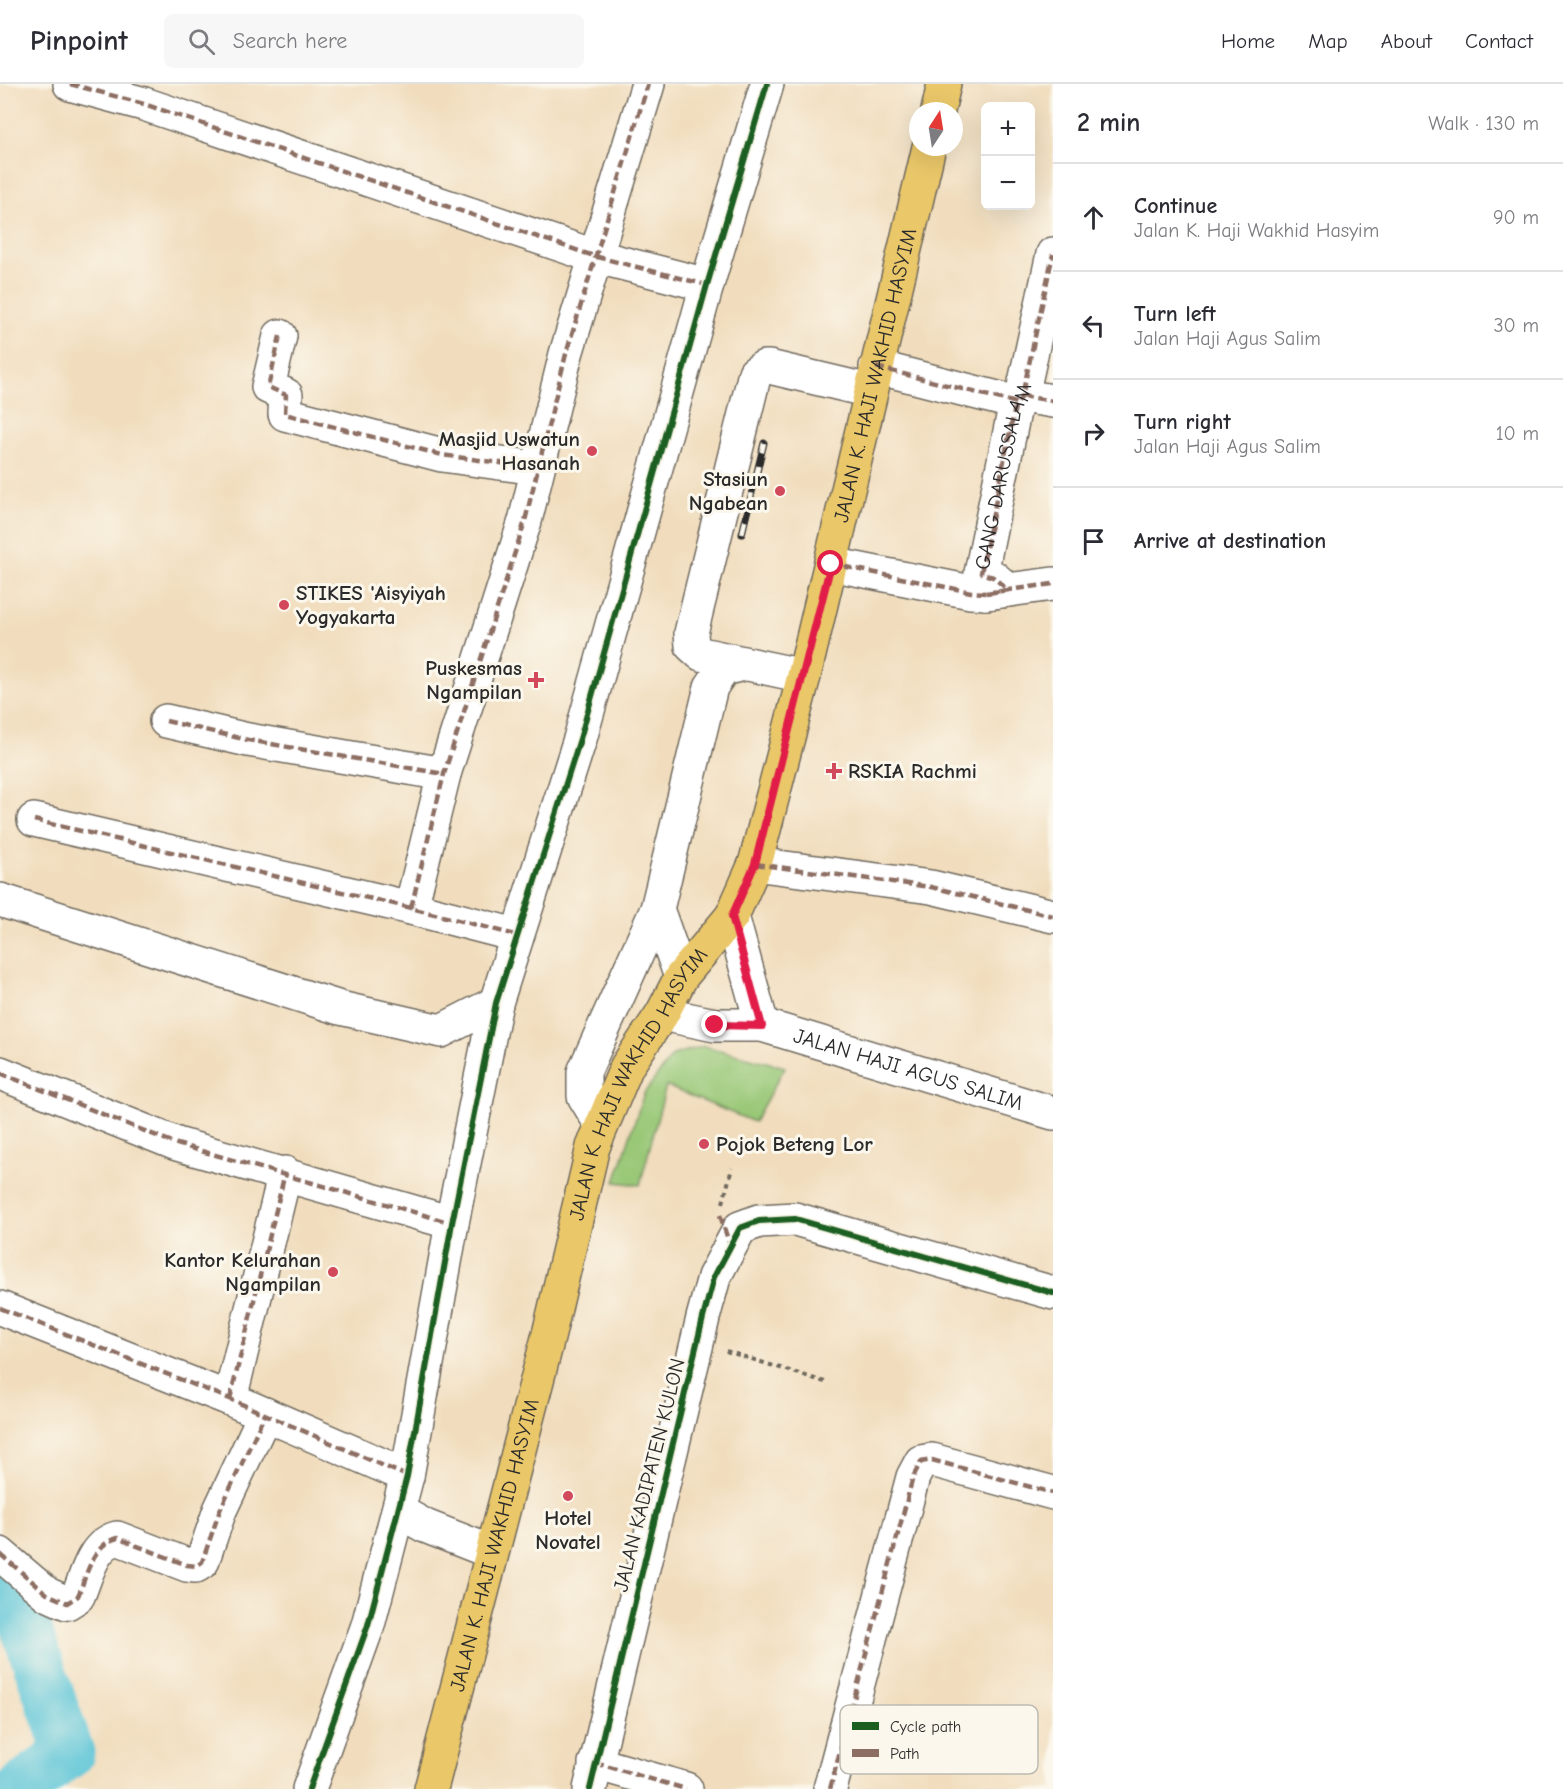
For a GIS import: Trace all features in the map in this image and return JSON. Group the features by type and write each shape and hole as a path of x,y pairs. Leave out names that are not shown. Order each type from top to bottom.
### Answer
{"main road":[{"path":"940,102 944,84"},
{"name":"JALAN K. HAJI WAKHID HASYIM","path":"431,1789 549,1334 593,1147 601,1124 627,1066 662,1014 681,977 732,916 755,864 804,676 927,156"}],"street":[{"path":"70,84 144,104 594,256 707,285"},
{"path":"411,908 444,774 525,521 594,256 648,84"},
{"path":"309,1789 368,1625 407,1476 452,1223 496,1003 580,739 707,285 767,84"},
{"name":"GANG DARUSSALAM","path":"997,591 993,577 981,573 1031,400 1053,254"},
{"path":"280,336 268,387 286,395 285,414 442,455 537,468"},
{"path":"804,676 701,654 695,651 691,640 752,378 759,369 769,367 1031,400"},
{"path":"831,564 997,591 1053,584"},
{"path":"601,1124 584,1095 584,1072 657,909 711,687 723,669 744,664"},
{"path":"166,721 248,740 444,774"},
{"path":"34,820 411,908 516,935"},
{"path":"755,864 931,888 1053,916"},
{"path":"0,900 340,1008 441,1031 496,1003"},
{"path":"657,909 681,977"},
{"path":"732,916 762,1026"},
{"name":"JALAN HAJI AGUS SALIM","path":"662,1014 715,1025 762,1026 1053,1113"},
{"path":"0,1073 177,1144 285,1173 452,1223"},
{"path":"230,1399 285,1173"},
{"name":"JALAN KADIPATEN KULON","path":"592,1776 714,1277 740,1228 759,1221 795,1219 1053,1293"},
{"path":"0,1308 230,1399 407,1476"},
{"path":"0,1554 47,1594 67,1603 78,1596 91,1561 109,1540 117,1538 187,1565 196,1566 202,1562 220,1510 265,1414"},
{"path":"852,1705 913,1477 921,1462 932,1460 1053,1493"},
{"path":"398,1510 425,1526 491,1552"},
{"path":"830,1789 840,1751"},
{"path":"592,1776 686,1789"}],"path":[{"path":"722,1206 732,1168"},
{"path":"698,1342 828,1383"}],"green space":[{"path":"704,1046 785,1067 754,1122 666,1086 640,1185 615,1182 644,1093 673,1055"}],"waterway":[{"path":"0,1592 19,1608 69,1753 20,1789"}],"railway":[{"path":"742,534 764,443"}],"marked path":[{"path":"70,84 144,104 594,256 707,285"},
{"path":"411,908 444,774 525,521 566,354 648,84"},
{"path":"986,593 1008,590 993,577 981,573 1015,407 1022,396 1053,254"},
{"path":"280,336 268,387 286,395 285,414 442,455 537,468"},
{"path":"876,367 1017,403"},
{"path":"1022,396 1053,401"},
{"path":"831,564 971,592 986,593 1053,584"},
{"path":"166,721 248,740 444,774"},
{"path":"34,820 411,908 516,935"},
{"path":"755,864 931,887 1053,916"},
{"path":"0,1073 177,1144 452,1223"},
{"path":"230,1399 285,1173"},
{"path":"720,1215 730,1246"},
{"path":"0,1308 230,1399 407,1476"},
{"path":"0,1554 47,1594 67,1603 78,1596 96,1554 102,1547 117,1538 187,1565 196,1566 202,1562 220,1510 265,1414"},
{"path":"852,1705 913,1477 921,1462 932,1460 1053,1493"},
{"path":"830,1789 840,1751"},
{"path":"595,1763 686,1789"}],"cycle path":[{"path":"309,1789 368,1625 407,1476 452,1223 496,1003 580,739 707,285 767,84"},
{"path":"590,1789 703,1318 714,1277 740,1228 759,1221 795,1219 1053,1293"}],"place":[{"name":"Masjid Uswatun Hasanah","path":"592,451"},
{"name":"Stasiun Ngabean","path":"780,491"},
{"name":"STIKES 'Aisyiyah Yogyakarta","path":"284,605"},
{"name":"Puskesmas Ngampilan","path":"536,680"},
{"name":"RSKIA Rachmi","path":"834,771"},
{"name":"Pojok Beteng Lor","path":"704,1144"},
{"name":"Kantor Kelurahan Ngampilan","path":"333,1272"},
{"name":"Hotel Novatel","path":"568,1496"}],"route":[{"path":"715,1025 762,1026 732,916 755,864 831,564"}]}
